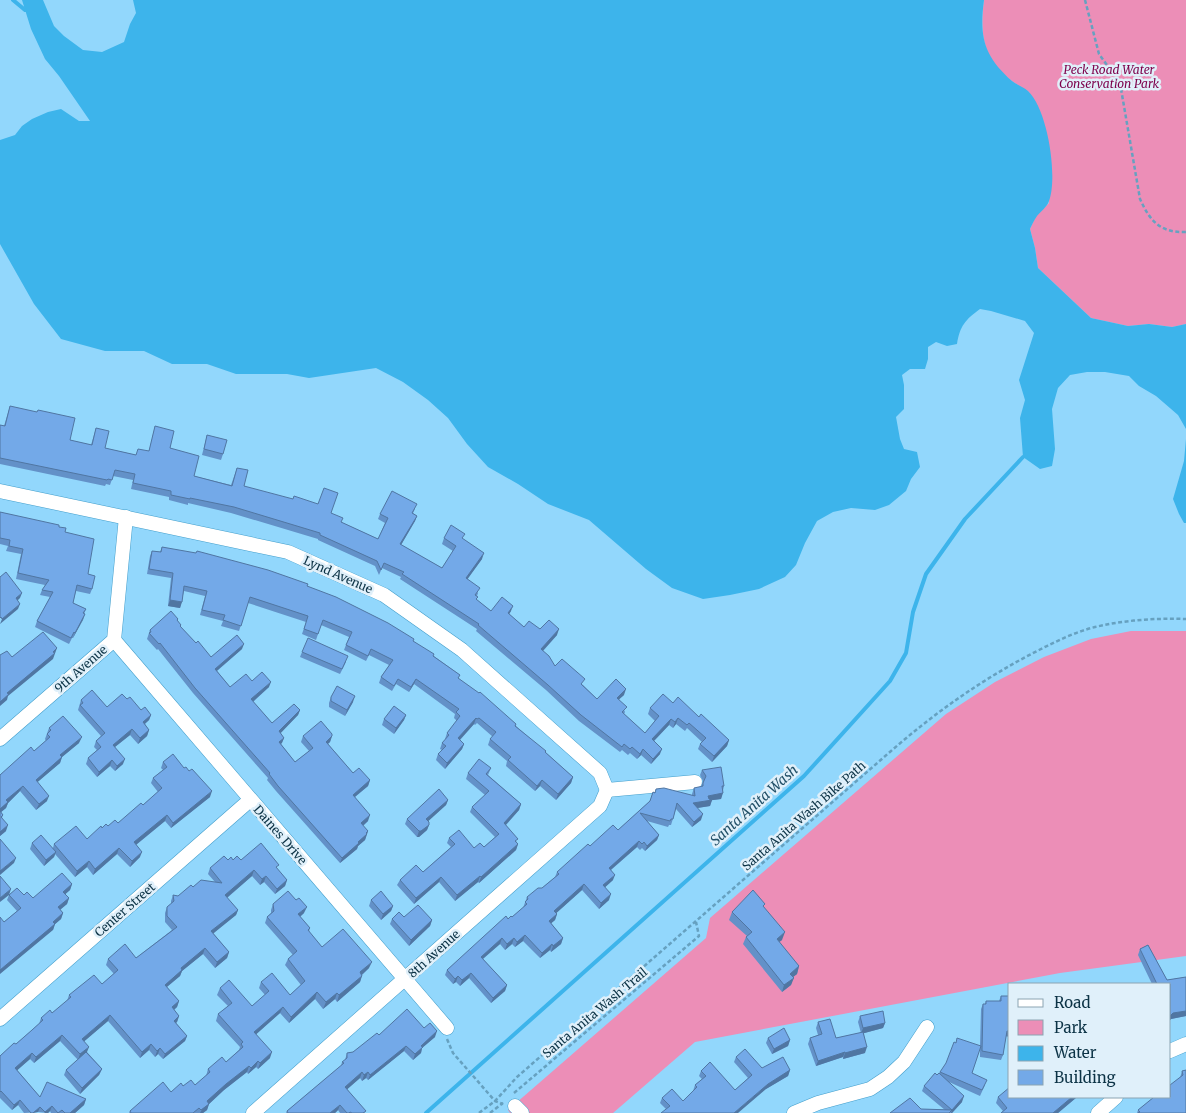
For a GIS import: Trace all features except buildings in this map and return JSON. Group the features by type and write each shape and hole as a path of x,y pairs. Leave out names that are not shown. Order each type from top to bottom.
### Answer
{"street":[{"name":"Lynd Avenue","path":"0,491 288,552 384,595 462,650 600,773 607,790"},
{"name":"9th Avenue","path":"0,739 114,640 126,517"},
{"name":"Daines Drive","path":"114,640 447,1028"},
{"path":"607,790 696,782"},
{"name":"8th Avenue","path":"253,1113 600,806 607,790"},
{"name":"Center Street","path":"0,1019 250,800"},
{"path":"794,1113 818,1103 870,1089 888,1077 904,1062 927,1027"},
{"path":"1171,1051 1186,1044"},
{"path":"1098,1113 1115,1098"}],"path":[{"path":"1085,0 1100,54 1120,82 1140,199 1148,216 1160,227 1186,232"},
{"name":"Santa Anita Wash Bike Path","path":"479,1113 495,1101 517,1076 905,739 957,697 1030,654 1062,639 1093,628 1124,622 1163,618 1186,619"},
{"name":"Santa Anita Wash Trail","path":"490,1113 699,936 696,922"},
{"path":"453,1053 492,1098"}],"green space":[{"name":"Peck Road Water Conservation Park","path":"984,0 1186,0 1186,324 1172,327 1149,324 1128,326 1091,318 1038,268 1030,229 1036,216 1049,203 1029,92 1004,74 989,54 983,30"},
{"path":"1131,631 1186,631 1186,956 1060,973 695,1042 613,1113 510,1113 508,1110 706,938 710,918 946,714 995,682 1044,657 1091,639"}],"water":[{"path":"22,0 43,0 54,26 64,36 83,50 102,52 124,42 136,13 133,0 984,0 983,35 990,54 1003,72 1012,81 1025,88 1035,100 1046,128 1052,161 1052,190 1048,203 1030,229 1038,268 1091,318 1128,326 1149,324 1172,327 1186,324 1186,429 1178,415 1156,396 1139,386 1129,376 1105,372 1087,372 1070,375 1058,388 1052,409 1055,449 1052,466 1040,469 1023,457 1020,418 1025,400 1019,380 1034,333 1025,321 980,309 964,324 957,344 947,346 936,342 928,347 928,359 925,369 910,369 902,375 904,409 896,417 900,439 904,449 917,452 920,467 911,479 906,491 889,505 875,510 851,508 833,512 817,521 796,565 785,577 759,589 703,599 672,588 646,569 589,520 548,504 488,467 467,444 448,418 428,400 403,382 376,368 309,378 287,374 236,374 207,364 172,364 144,351 105,351 61,339 34,304 0,244 0,140 15,135 22,126 32,119 61,109 79,121 90,121 45,59 31,29"},
{"path":"1186,439 1186,523 1184,523 1173,499 1184,461"}],"waterway":[{"path":"13,0 25,10"},
{"name":"Santa Anita Wash","path":"426,1113 804,776 890,681 906,653 913,612 926,574 965,519 1023,457"}]}
